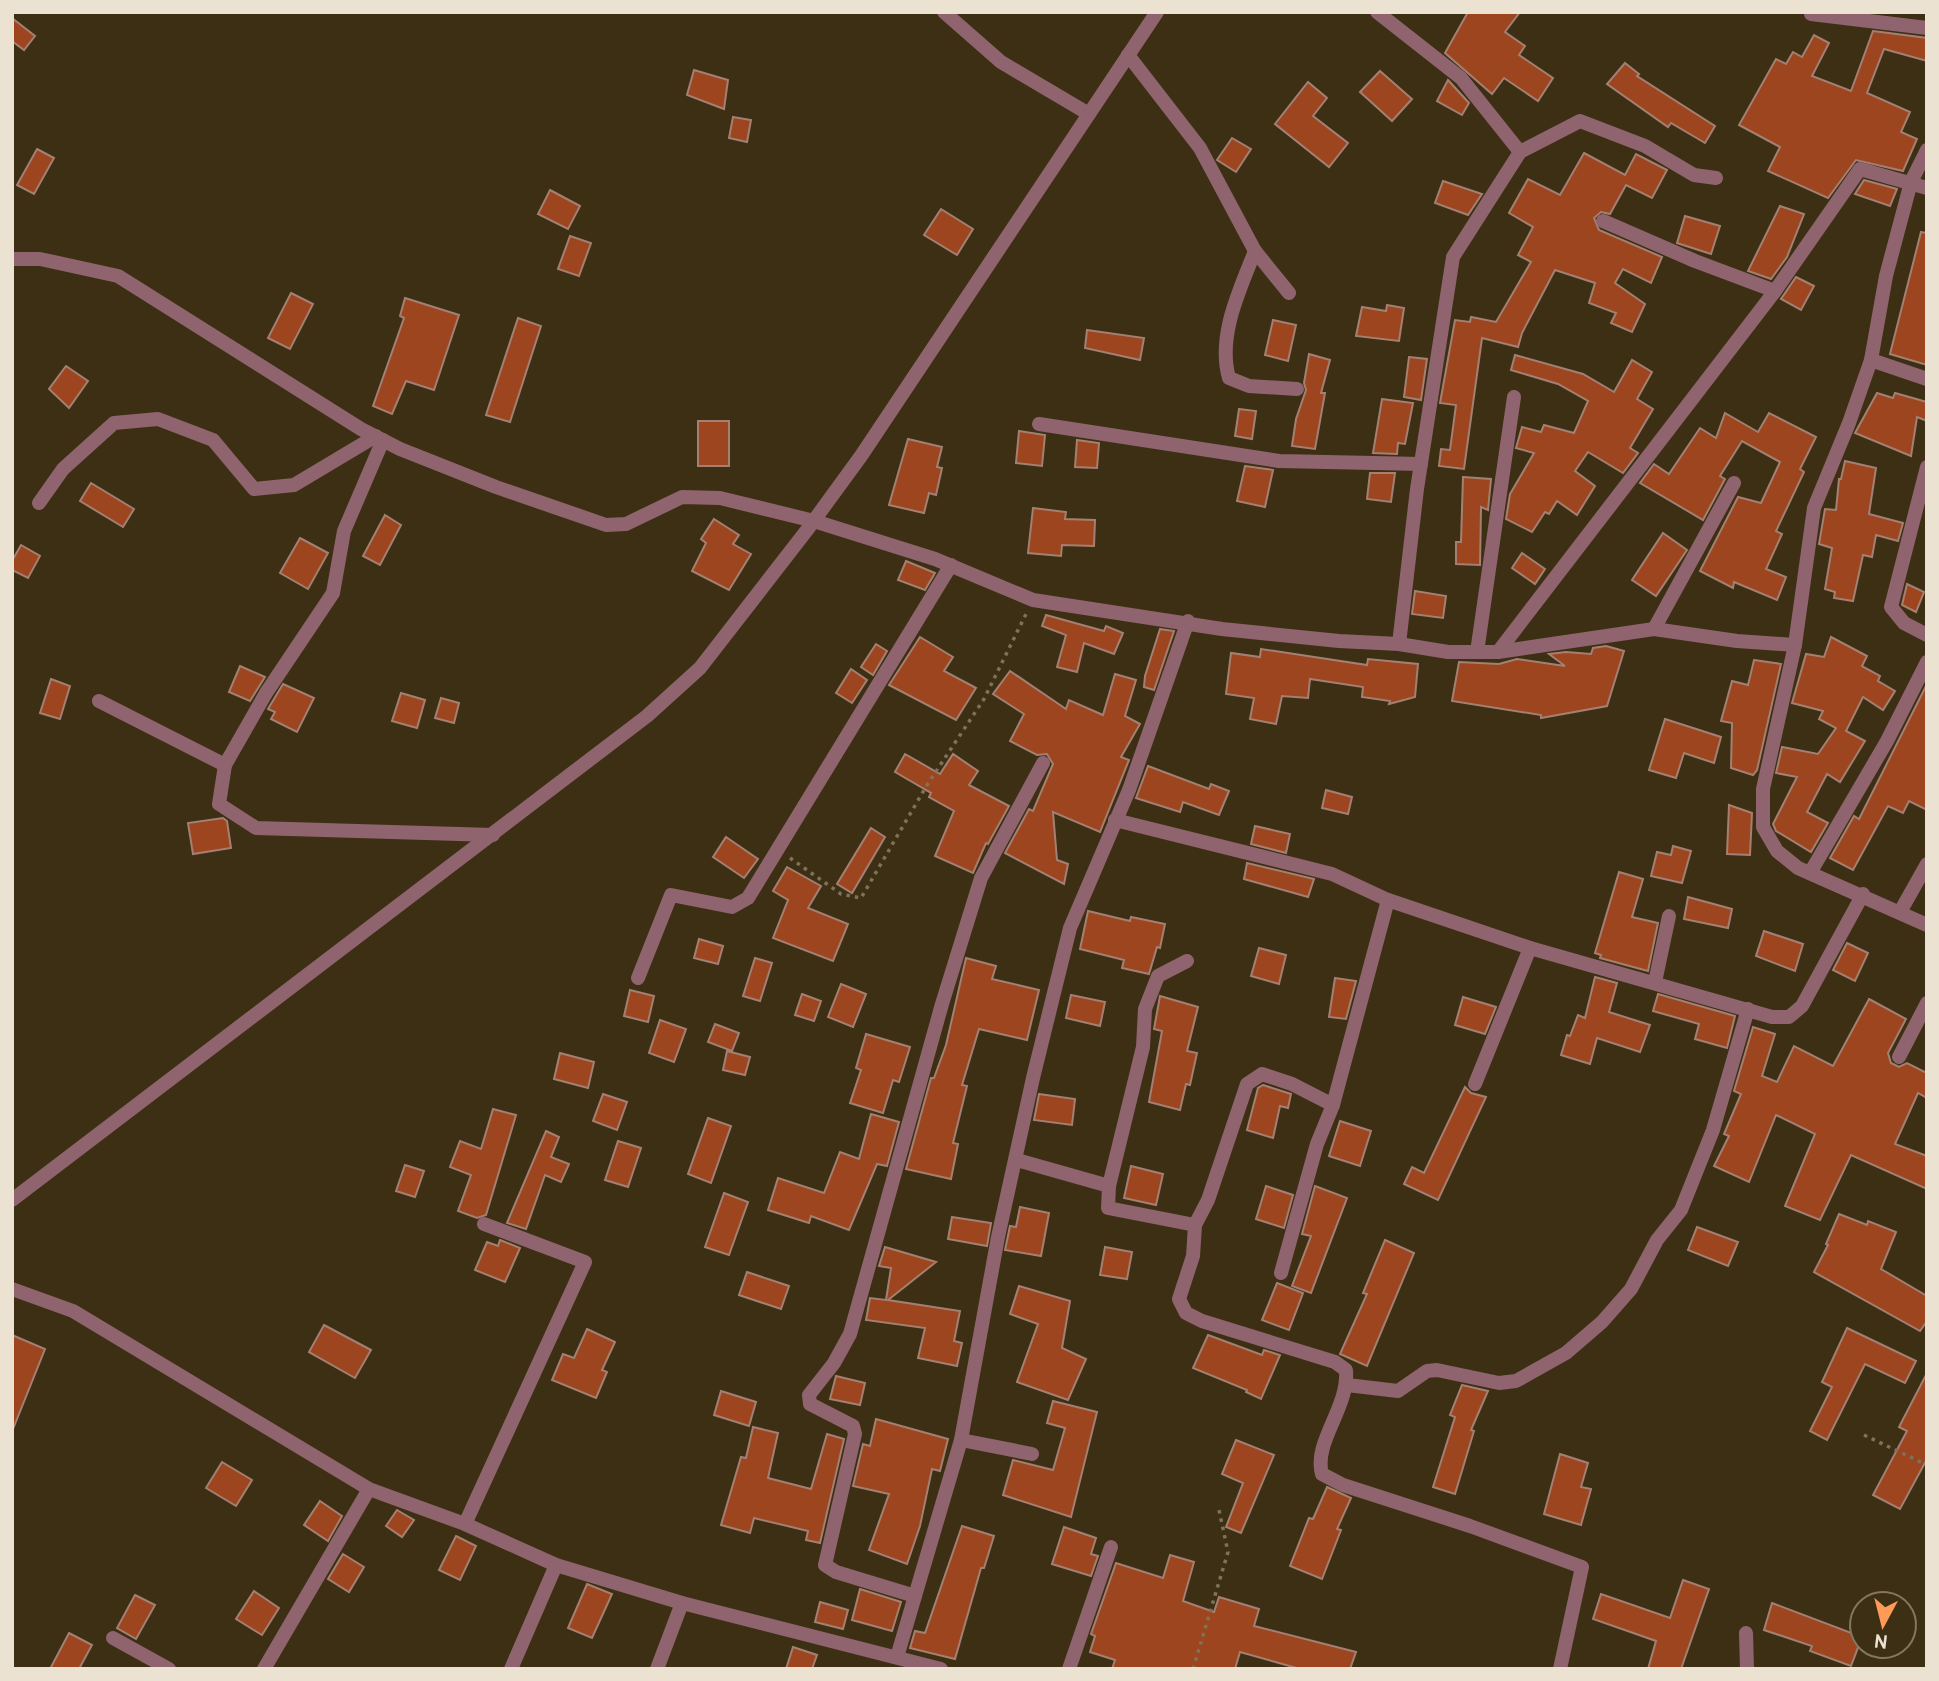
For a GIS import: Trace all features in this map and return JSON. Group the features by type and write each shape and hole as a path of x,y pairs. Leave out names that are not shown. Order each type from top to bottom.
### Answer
{"street":[{"path":"944,12 1001,62 1089,114"},
{"path":"12,1200 647,716 700,668 861,456 1157,12"},
{"path":"1377,12 1461,78 1520,152"},
{"path":"1811,14 1927,28"},
{"path":"1128,55 1199,148 1255,251 1289,293"},
{"path":"1399,644 1421,464 1453,257 1520,152 1580,121 1645,146 1694,175 1716,178"},
{"path":"1927,150 1911,182 1886,276 1871,360 1849,423 1814,508 1795,645 1763,789 1763,827 1777,851 1798,868 1863,894 1927,925"},
{"path":"1498,652 1775,290 1860,169 1927,188"},
{"path":"1603,220 1695,261 1775,290"},
{"path":"1255,251 1230,316 1226,368 1229,378 1249,386 1297,388"},
{"path":"12,260 40,260 118,276 379,438 496,487 606,525 626,523 682,497 720,498 814,520 951,565 1033,600 1188,621 1222,629 1339,641 1498,652 1654,629 1737,641 1795,645"},
{"path":"1871,360 1927,379"},
{"path":"1477,652 1514,397"},
{"path":"39,503 63,469 114,424 158,419 213,440 254,489 294,485 379,438"},
{"path":"1038,424 1279,461 1421,464"},
{"path":"379,438 344,531 333,593 266,693 225,765 219,804 256,828 493,835"},
{"path":"1927,467 1891,607 1904,622 1927,635"},
{"path":"1654,629 1734,483"},
{"path":"638,978 671,895 732,906 748,898 951,565"},
{"path":"897,1657 961,1440 998,1237 1070,928 1129,790 1188,621"},
{"path":"1811,873 1887,741 1927,662"},
{"path":"99,701 225,765"},
{"path":"915,1596 836,1572 825,1564 855,1434 853,1426 810,1404 809,1395 834,1363 850,1334 926,1058 981,878 1043,763"},
{"path":"1115,820 1332,874 1388,900 1530,948 1772,1017 1789,1017 1802,1006 1863,894"},
{"path":"1900,912 1927,864"},
{"path":"1281,1273 1317,1144 1333,1105 1388,900"},
{"path":"1655,982 1669,916"},
{"path":"1475,1084 1530,948"},
{"path":"1187,961 1158,976 1145,1009 1143,1046 1108,1186 1108,1208 1195,1225"},
{"path":"1899,1057 1927,1003"},
{"path":"1347,1385 1398,1391 1427,1371 1437,1370 1499,1383 1516,1381 1566,1353 1602,1322 1631,1289 1657,1240 1681,1210 1713,1130 1748,1009"},
{"path":"1333,1105 1292,1084 1262,1074 1247,1084 1208,1200 1195,1225 1193,1256 1179,1299 1186,1313 1202,1321 1335,1362 1346,1370 1347,1385 1318,1461 1322,1474 1343,1485 1471,1526 1582,1567 1560,1669"},
{"path":"1017,1160 1108,1186"},
{"path":"466,1524 585,1262 484,1224"},
{"path":"12,1289 73,1311 369,1489 466,1524 556,1565 681,1603 941,1669"},
{"path":"961,1440 1032,1454"},
{"path":"264,1669 369,1489"},
{"path":"1069,1669 1111,1546"},
{"path":"511,1669 556,1565"},
{"path":"657,1669 681,1603"},
{"path":"1746,1633 1747,1669"},
{"path":"113,1638 169,1669"}],"path":[{"path":"778,850 841,894 861,898 927,785 984,699 1033,600"},
{"path":"1864,1435 1927,1465"},
{"path":"1193,1669 1228,1552 1219,1510"}],"building":[{"path":"1468,12 1520,12 1505,32 1525,46 1519,55 1553,78 1538,101 1504,78 1492,94 1445,53"},
{"path":"12,18 35,36 24,50 12,41"},
{"path":"1873,31 1927,38 1927,61 1884,49 1867,93 1910,112 1901,132 1917,139 1903,171 1856,160 1828,198 1768,171 1780,147 1739,125 1776,59 1786,64 1793,52 1802,57 1814,35 1829,43 1812,76 1851,91"},
{"path":"1625,63 1639,74 1637,76 1715,126 1705,143 1671,123 1668,127 1607,84"},
{"path":"694,70 728,80 724,109 687,95"},
{"path":"1380,71 1412,99 1392,121 1360,92"},
{"path":"1448,80 1469,103 1462,115 1437,101"},
{"path":"1308,82 1327,98 1313,116 1348,143 1329,167 1275,124"},
{"path":"733,117 751,120 747,142 729,138"},
{"path":"1232,138 1251,149 1236,172 1217,160"},
{"path":"37,149 54,158 34,194 17,185"},
{"path":"1584,153 1625,175 1636,154 1667,170 1652,198 1626,185 1610,214 1601,212 1594,218 1599,230 1662,257 1651,283 1623,269 1615,283 1645,304 1632,332 1611,323 1616,313 1589,303 1595,283 1555,270 1522,333 1518,347 1482,338 1464,469 1439,466 1441,449 1450,450 1456,405 1440,403 1455,320 1470,322 1471,317 1496,322 1531,262 1518,255 1533,227 1509,213 1528,179 1560,195"},
{"path":"1864,180 1897,189 1890,206 1855,194"},
{"path":"1443,181 1482,194 1468,215 1435,203"},
{"path":"550,190 580,206 568,229 538,214"},
{"path":"1780,206 1804,214 1787,257 1771,279 1748,271"},
{"path":"941,209 973,229 957,255 924,235"},
{"path":"1685,216 1720,226 1711,254 1677,243"},
{"path":"1921,232 1927,233 1927,365 1890,354"},
{"path":"570,236 591,243 579,276 558,269"},
{"path":"1796,277 1814,286 1801,310 1781,299"},
{"path":"291,293 313,304 290,349 268,338"},
{"path":"405,298 459,315 434,390 406,381 392,414 373,406 404,318 400,316"},
{"path":"1387,305 1404,308 1399,341 1356,336 1362,307 1386,311"},
{"path":"518,318 541,326 510,422 486,415"},
{"path":"1273,320 1296,325 1288,361 1265,355"},
{"path":"1087,330 1144,338 1140,360 1085,348"},
{"path":"1309,354 1330,360 1321,393 1325,393 1315,449 1292,446 1296,419 1306,390 1304,383"},
{"path":"1515,355 1583,374 1614,392 1632,360 1652,372 1637,399 1653,409 1630,448 1638,453 1623,473 1588,452 1575,471 1595,486 1577,515 1557,501 1549,514 1545,512 1532,532 1506,519 1510,494 1534,453 1516,448 1522,427 1541,432 1544,425 1574,433 1588,401 1558,384 1511,370"},
{"path":"1409,357 1427,359 1421,400 1404,397"},
{"path":"66,366 88,381 69,408 49,389"},
{"path":"1877,393 1893,398 1895,393 1927,402 1927,421 1917,417 1911,456 1855,433"},
{"path":"1382,399 1413,403 1405,444 1398,443 1397,454 1373,453"},
{"path":"1239,409 1256,411 1252,439 1235,436"},
{"path":"1725,413 1758,432 1769,413 1816,437 1800,469 1804,472 1776,531 1782,534 1766,569 1786,577 1777,600 1734,582 1733,588 1700,571 1738,497 1761,503 1780,462 1742,441 1720,476 1725,479 1703,520 1640,483 1654,464 1669,474 1700,428 1716,438"},
{"path":"698,421 729,421 729,466 698,466"},
{"path":"1019,431 1045,435 1042,466 1016,463"},
{"path":"908,439 942,447 937,467 942,468 936,495 929,493 924,513 889,505"},
{"path":"1077,440 1099,443 1097,468 1075,467"},
{"path":"1845,461 1876,468 1869,514 1903,523 1898,541 1876,535 1872,557 1863,555 1853,601 1834,598 1835,592 1825,589 1832,548 1819,544 1825,509 1836,510 1839,479"},
{"path":"1245,466 1273,470 1265,507 1237,501"},
{"path":"1370,473 1395,473 1391,502 1367,499"},
{"path":"1463,477 1491,479 1488,510 1481,507 1480,565 1456,564 1456,542 1461,542"},
{"path":"91,483 134,509 123,527 80,501"},
{"path":"1033,508 1066,512 1065,519 1095,520 1094,546 1062,545 1061,556 1028,553"},
{"path":"385,515 401,525 380,565 363,556"},
{"path":"714,519 739,535 733,544 751,554 729,590 692,571 706,543 701,539"},
{"path":"1663,533 1687,550 1656,596 1632,580"},
{"path":"300,538 328,553 308,589 280,573"},
{"path":"21,545 40,556 28,578 12,570 12,561"},
{"path":"1522,553 1545,569 1535,584 1512,568"},
{"path":"906,561 935,573 925,590 898,580"},
{"path":"1907,584 1924,592 1916,612 1902,605"},
{"path":"1415,591 1446,596 1443,618 1412,614"},
{"path":"1046,615 1104,631 1106,626 1123,633 1114,654 1084,643 1077,672 1057,667 1066,635 1042,626"},
{"path":"1160,629 1174,631 1154,690 1144,687 1145,676"},
{"path":"920,637 953,657 944,671 976,688 956,720 889,685"},
{"path":"1831,637 1867,656 1862,666 1880,676 1878,681 1895,691 1883,710 1863,697 1846,731 1865,741 1840,782 1827,774 1807,812 1828,823 1811,852 1776,831 1773,824 1797,777 1776,773 1782,747 1818,754 1836,728 1819,719 1823,711 1792,703 1806,654 1824,657"},
{"path":"876,644 887,651 873,675 861,667"},
{"path":"1606,646 1624,651 1607,706 1541,718 1541,715 1452,701 1459,662 1499,664 1517,659 1565,666 1549,654 1591,654 1593,648"},
{"path":"1261,649 1367,665 1368,659 1418,664 1415,697 1389,704 1390,701 1362,697 1363,687 1310,679 1308,698 1282,696 1276,724 1250,719 1254,698 1226,694 1231,653 1260,657"},
{"path":"1754,660 1781,664 1757,770 1753,775 1731,768 1732,723 1721,721 1732,681 1748,685"},
{"path":"240,666 265,677 250,701 229,692"},
{"path":"851,669 867,680 852,703 836,693"},
{"path":"1010,671 1066,709 1069,700 1103,715 1115,674 1136,680 1125,716 1140,724 1121,757 1129,760 1100,832 1053,812 1057,860 1068,864 1064,884 1005,853 1029,809 1033,811 1053,764 1047,754 1037,755 1010,741 1024,714 993,694"},
{"path":"51,679 70,686 60,719 40,713"},
{"path":"283,684 314,698 297,732 271,719 275,712 268,709"},
{"path":"1927,684 1927,810 1909,801 1903,813 1888,806 1853,870 1830,858 1854,816 1859,819"},
{"path":"401,693 425,700 417,728 392,721"},
{"path":"441,698 459,703 454,723 435,718"},
{"path":"1665,719 1721,737 1714,763 1684,753 1676,778 1649,770"},
{"path":"905,754 940,774 953,754 978,771 969,785 1009,806 988,844 986,843 973,873 935,856 954,811 929,797 931,793 895,772"},
{"path":"1148,766 1209,789 1211,784 1229,791 1219,815 1183,802 1180,812 1136,798"},
{"path":"1326,790 1352,797 1348,814 1322,808"},
{"path":"1729,805 1752,813 1750,855 1727,854"},
{"path":"223,818 227,821 231,848 193,854 188,823"},
{"path":"1255,826 1290,834 1286,853 1251,844"},
{"path":"871,828 885,837 852,893 837,884"},
{"path":"726,837 758,859 744,878 713,857"},
{"path":"1673,846 1691,851 1682,883 1651,876 1657,852 1671,855"},
{"path":"1247,863 1314,879 1308,897 1244,879"},
{"path":"787,867 821,886 808,908 848,924 833,961 773,938 788,900 773,891"},
{"path":"1619,872 1643,879 1632,917 1658,923 1648,971 1600,958 1601,955 1595,953"},
{"path":"1688,897 1732,909 1728,928 1684,919"},
{"path":"1088,911 1130,921 1131,917 1165,924 1160,948 1157,947 1149,974 1122,968 1124,960 1080,949"},
{"path":"1764,931 1803,944 1795,971 1756,956"},
{"path":"699,939 723,946 718,964 694,958"},
{"path":"1847,943 1868,953 1855,981 1833,970"},
{"path":"1259,948 1286,955 1279,984 1251,976"},
{"path":"755,958 772,963 760,1001 743,996"},
{"path":"966,958 996,966 992,979 1039,990 1027,1040 979,1029 962,1085 967,1086 953,1143 958,1144 951,1179 906,1169 931,1078 934,1078 946,1045"},
{"path":"1595,977 1617,983 1609,1012 1650,1025 1640,1052 1597,1038 1590,1064 1561,1055 1567,1035 1570,1036 1578,1015 1585,1018"},
{"path":"1335,978 1356,981 1346,1019 1329,1017"},
{"path":"841,984 866,994 853,1027 828,1017"},
{"path":"630,990 654,996 648,1022 624,1016"},
{"path":"802,994 821,1001 814,1021 795,1015"},
{"path":"1658,994 1735,1016 1727,1048 1695,1039 1699,1024 1653,1011"},
{"path":"1071,995 1105,1002 1100,1026 1066,1018"},
{"path":"1160,996 1198,1007 1187,1051 1197,1053 1190,1085 1186,1084 1180,1110 1149,1102 1162,1031 1154,1029"},
{"path":"1463,997 1496,1007 1485,1034 1455,1025"},
{"path":"1869,999 1906,1019 1888,1053 1891,1063 1899,1067 1907,1063 1927,1073 1927,1098 1918,1093 1895,1144 1927,1156 1927,1189 1851,1155 1820,1220 1785,1206 1815,1134 1776,1115 1749,1182 1714,1166 1729,1136 1724,1134 1741,1094 1734,1091 1753,1027 1775,1034 1762,1076 1777,1082 1794,1046 1833,1066"},
{"path":"660,1020 686,1029 674,1062 649,1053"},
{"path":"715,1024 739,1033 732,1051 708,1042"},
{"path":"866,1034 910,1047 899,1082 893,1080 883,1113 850,1103 861,1070 856,1068"},
{"path":"727,1051 750,1057 745,1075 723,1070"},
{"path":"560,1053 594,1062 588,1088 554,1079"},
{"path":"1263,1085 1291,1094 1288,1108 1280,1106 1273,1138 1247,1130 1258,1088"},
{"path":"1465,1087 1471,1093 1486,1097 1438,1200 1404,1184 1412,1167 1424,1173"},
{"path":"603,1094 627,1102 617,1130 593,1121"},
{"path":"1039,1094 1075,1099 1072,1125 1034,1120"},
{"path":"493,1109 516,1115 486,1215 477,1218 458,1211 471,1175 450,1167 460,1141 481,1149"},
{"path":"871,1114 899,1122 887,1166 877,1164 849,1230 811,1216 809,1223 768,1210 778,1178 824,1193 840,1152 859,1159"},
{"path":"708,1118 731,1126 711,1183 688,1174"},
{"path":"1340,1121 1371,1131 1360,1166 1329,1156"},
{"path":"546,1131 559,1137 551,1157 569,1164 561,1182 545,1175 526,1229 507,1223"},
{"path":"618,1141 641,1148 628,1187 605,1180"},
{"path":"405,1165 424,1171 415,1197 396,1191"},
{"path":"1131,1166 1163,1174 1156,1205 1124,1198"},
{"path":"1266,1186 1293,1195 1284,1228 1256,1219"},
{"path":"1315,1186 1347,1198 1311,1293 1292,1286 1311,1236 1302,1234"},
{"path":"724,1193 748,1202 729,1255 705,1247"},
{"path":"1020,1207 1049,1213 1041,1256 1005,1250 1010,1226 1016,1227"},
{"path":"1839,1214 1896,1232 1881,1269 1927,1296 1927,1321 1920,1331 1814,1272 1828,1245 1826,1244"},
{"path":"952,1217 991,1223 987,1246 948,1239"},
{"path":"1697,1227 1738,1242 1728,1266 1688,1250"},
{"path":"500,1240 520,1248 505,1282 475,1270 487,1242 498,1246"},
{"path":"1385,1240 1414,1253 1367,1366 1340,1354 1367,1294 1363,1293"},
{"path":"885,1247 936,1262 888,1300 960,1311 954,1341 962,1343 957,1366 918,1358 925,1328 866,1320 870,1298 886,1300 891,1268 879,1266"},
{"path":"1105,1247 1132,1252 1127,1279 1100,1275"},
{"path":"747,1272 789,1286 781,1309 739,1295"},
{"path":"1277,1283 1303,1293 1289,1330 1262,1320"},
{"path":"1019,1286 1070,1301 1062,1348 1086,1359 1068,1400 1017,1382 1038,1324 1010,1314"},
{"path":"324,1325 371,1350 355,1378 309,1352"},
{"path":"1847,1328 1916,1361 1905,1383 1865,1364 1827,1440 1810,1431 1832,1387 1822,1382"},
{"path":"587,1329 615,1342 602,1370 607,1372 596,1398 552,1380 563,1354 574,1358"},
{"path":"12,1335 45,1349 13,1429 12,1429"},
{"path":"1208,1335 1262,1355 1264,1350 1280,1355 1261,1399 1246,1392 1247,1390 1193,1368"},
{"path":"1927,1373 1927,1459 1900,1509 1873,1495 1907,1431 1899,1427"},
{"path":"836,1376 865,1383 860,1405 830,1399"},
{"path":"1462,1385 1488,1391 1471,1430 1474,1431 1455,1494 1433,1487 1455,1417 1450,1415"},
{"path":"721,1391 756,1402 749,1426 714,1415"},
{"path":"1053,1401 1097,1412 1071,1517 1003,1495 1013,1460 1053,1470 1065,1428 1047,1423"},
{"path":"876,1419 948,1439 940,1471 932,1469 920,1526 907,1564 869,1550 889,1494 853,1486 863,1444 870,1446"},
{"path":"753,1427 778,1433 768,1478 811,1489 827,1434 844,1439 820,1543 806,1540 808,1531 754,1518 750,1533 721,1525 741,1457 746,1458"},
{"path":"1236,1440 1274,1455 1241,1533 1226,1527 1243,1483 1222,1474"},
{"path":"1560,1454 1588,1463 1581,1487 1591,1489 1581,1525 1544,1514"},
{"path":"222,1462 252,1480 236,1506 206,1488"},
{"path":"1327,1487 1351,1498 1337,1529 1341,1530 1322,1579 1290,1566 1309,1518 1313,1519"},
{"path":"320,1501 342,1516 328,1541 304,1525"},
{"path":"397,1510 414,1520 402,1537 386,1526"},
{"path":"962,1526 994,1536 984,1568 981,1568 955,1659 910,1648 915,1631 925,1633"},
{"path":"1064,1527 1096,1538 1091,1554 1098,1556 1091,1576 1052,1564"},
{"path":"456,1536 476,1546 460,1580 439,1570"},
{"path":"343,1554 364,1567 349,1592 328,1579"},
{"path":"1170,1555 1194,1562 1183,1601 1214,1612 1219,1597 1259,1609 1254,1626 1356,1652 1350,1669 1300,1669 1240,1652 1235,1669 1112,1669 1115,1660 1090,1652 1095,1636 1091,1634 1116,1563 1163,1578"},
{"path":"1683,1580 1709,1589 1681,1669 1648,1669 1656,1641 1593,1619 1601,1594 1670,1618"},
{"path":"587,1584 612,1594 592,1638 568,1628"},
{"path":"860,1589 901,1602 892,1631 852,1620"},
{"path":"254,1591 279,1608 262,1635 236,1619"},
{"path":"135,1595 155,1605 136,1639 117,1628"},
{"path":"820,1602 848,1610 843,1629 815,1622"},
{"path":"1772,1603 1848,1632 1848,1660 1853,1660 1851,1666 1810,1651 1812,1646 1764,1630"},
{"path":"69,1633 92,1645 79,1669 50,1669"},
{"path":"793,1647 817,1655 812,1669 786,1669"}]}
